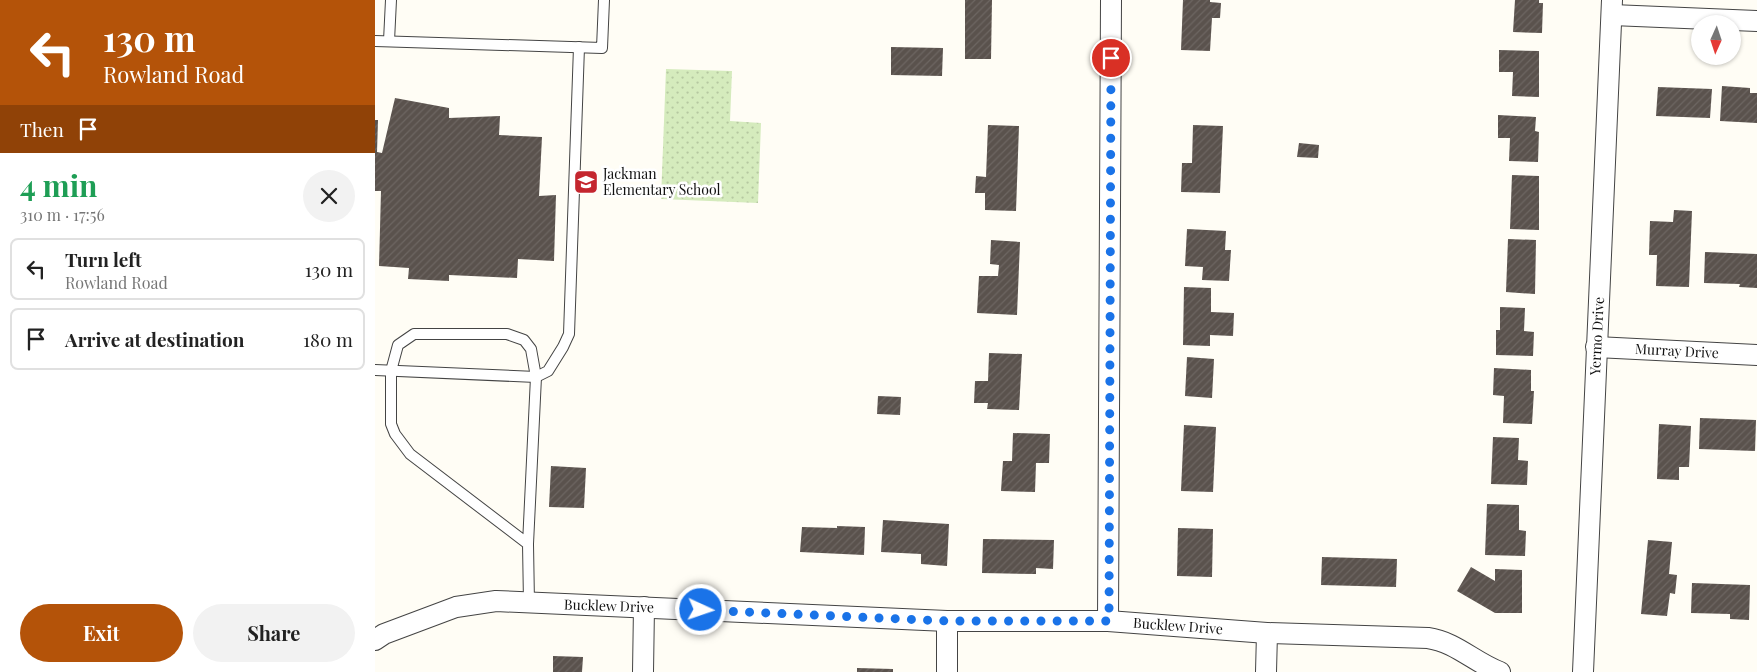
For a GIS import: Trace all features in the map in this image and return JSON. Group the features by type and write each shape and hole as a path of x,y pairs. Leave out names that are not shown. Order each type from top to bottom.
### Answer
{"street":[{"path":"1109,621 1111,0"},
{"path":"1612,8 1757,21"},
{"name":"Yermo Drive","path":"1583,672 1612,8"},
{"name":"Murray Drive","path":"1596,347 1757,355"},
{"name":"Bucklew Drive","path":"375,640 384,634 456,607 496,602 947,621 1109,621 1267,633 1439,640 1450,644 1488,668 1501,672"},
{"path":"643,672 644,607"},
{"path":"947,621 947,672"},
{"path":"1266,672 1267,633"}],"lane":[{"path":"389,41 391,0"},
{"path":"375,41 602,48 604,0"},
{"path":"375,370 536,377 549,370 569,334 579,47"},
{"path":"528,544 410,454 395,434 391,424 391,371 398,345 414,334 507,334 524,340 531,349 536,377 528,544 529,603"}],"green space":[{"path":"666,69 732,71 730,121 761,123 758,203 661,199"}],"building":[{"path":"965,0 992,0 991,59 965,59"},
{"path":"1183,0 1210,0 1210,2 1221,3 1220,18 1212,18 1210,51 1181,50"},
{"path":"1515,0 1539,0 1539,3 1543,3 1542,33 1513,32"},
{"path":"891,47 943,48 942,76 891,75"},
{"path":"1499,50 1539,51 1539,97 1512,96 1513,72 1499,72"},
{"path":"1722,86 1750,88 1750,93 1757,93 1757,123 1720,121"},
{"path":"1658,87 1712,89 1710,118 1656,116"},
{"path":"395,98 449,108 449,118 500,116 499,135 542,137 539,196 556,195 554,261 518,259 517,278 449,275 449,281 408,279 409,268 379,266 381,191 375,191 375,120 378,120 377,152 382,153"},
{"path":"1498,115 1536,117 1535,131 1539,132 1538,162 1509,161 1510,138 1498,138"},
{"path":"988,125 1019,126 1016,211 985,210 985,193 975,193 976,176 986,177"},
{"path":"1193,125 1223,126 1220,193 1181,192 1182,163 1192,163"},
{"path":"1299,143 1319,145 1318,158 1297,157"},
{"path":"1512,175 1539,176 1539,230 1510,229"},
{"path":"1674,210 1692,211 1689,287 1656,286 1657,255 1649,255 1650,221 1673,222"},
{"path":"1187,229 1226,231 1225,250 1231,250 1229,281 1202,280 1203,267 1185,266"},
{"path":"1508,239 1536,240 1535,294 1506,292"},
{"path":"991,240 1020,242 1017,315 977,313 979,276 998,276 999,265 990,264"},
{"path":"1705,252 1757,254 1757,288 1739,287 1740,284 1704,283"},
{"path":"1184,287 1211,288 1211,312 1234,313 1233,336 1210,335 1210,346 1183,345"},
{"path":"1500,307 1525,308 1524,331 1534,332 1533,356 1496,355 1496,330 1500,330"},
{"path":"989,353 1022,354 1019,410 987,409 988,403 974,403 975,381 988,381"},
{"path":"1187,357 1214,359 1212,398 1185,396"},
{"path":"1494,368 1531,370 1531,391 1534,391 1532,424 1503,423 1504,396 1493,395"},
{"path":"878,396 901,397 900,415 877,414"},
{"path":"1700,418 1756,420 1755,451 1699,449"},
{"path":"1659,424 1691,426 1689,467 1679,467 1679,480 1657,479"},
{"path":"1184,425 1216,427 1213,492 1181,491"},
{"path":"1013,433 1050,434 1049,463 1036,463 1035,492 1001,491 1003,461 1012,461"},
{"path":"1493,437 1519,438 1518,460 1528,461 1527,485 1491,484"},
{"path":"551,466 586,468 584,508 549,507"},
{"path":"1487,504 1519,505 1519,530 1526,531 1525,556 1485,555"},
{"path":"883,520 949,524 947,566 921,564 921,554 881,552"},
{"path":"837,526 865,527 864,555 800,552 802,527 837,528"},
{"path":"1178,528 1213,529 1212,577 1177,576"},
{"path":"983,539 1054,540 1053,569 1036,568 1036,574 982,573"},
{"path":"1648,540 1672,542 1669,574 1677,575 1675,594 1670,593 1667,616 1641,614"},
{"path":"1322,557 1397,559 1396,587 1321,585"},
{"path":"1471,567 1495,581 1495,569 1522,570 1522,613 1495,613 1457,591"},
{"path":"1692,583 1750,585 1749,620 1730,619 1730,614 1691,613"},
{"path":"553,656 583,657 582,672 553,672"},
{"path":"857,668 893,669 893,672 857,672"}],"place":[{"name":"Jackman Elementary School","path":"586,182"}],"route":[{"path":"701,610 947,621 1109,621 1111,58"}]}
